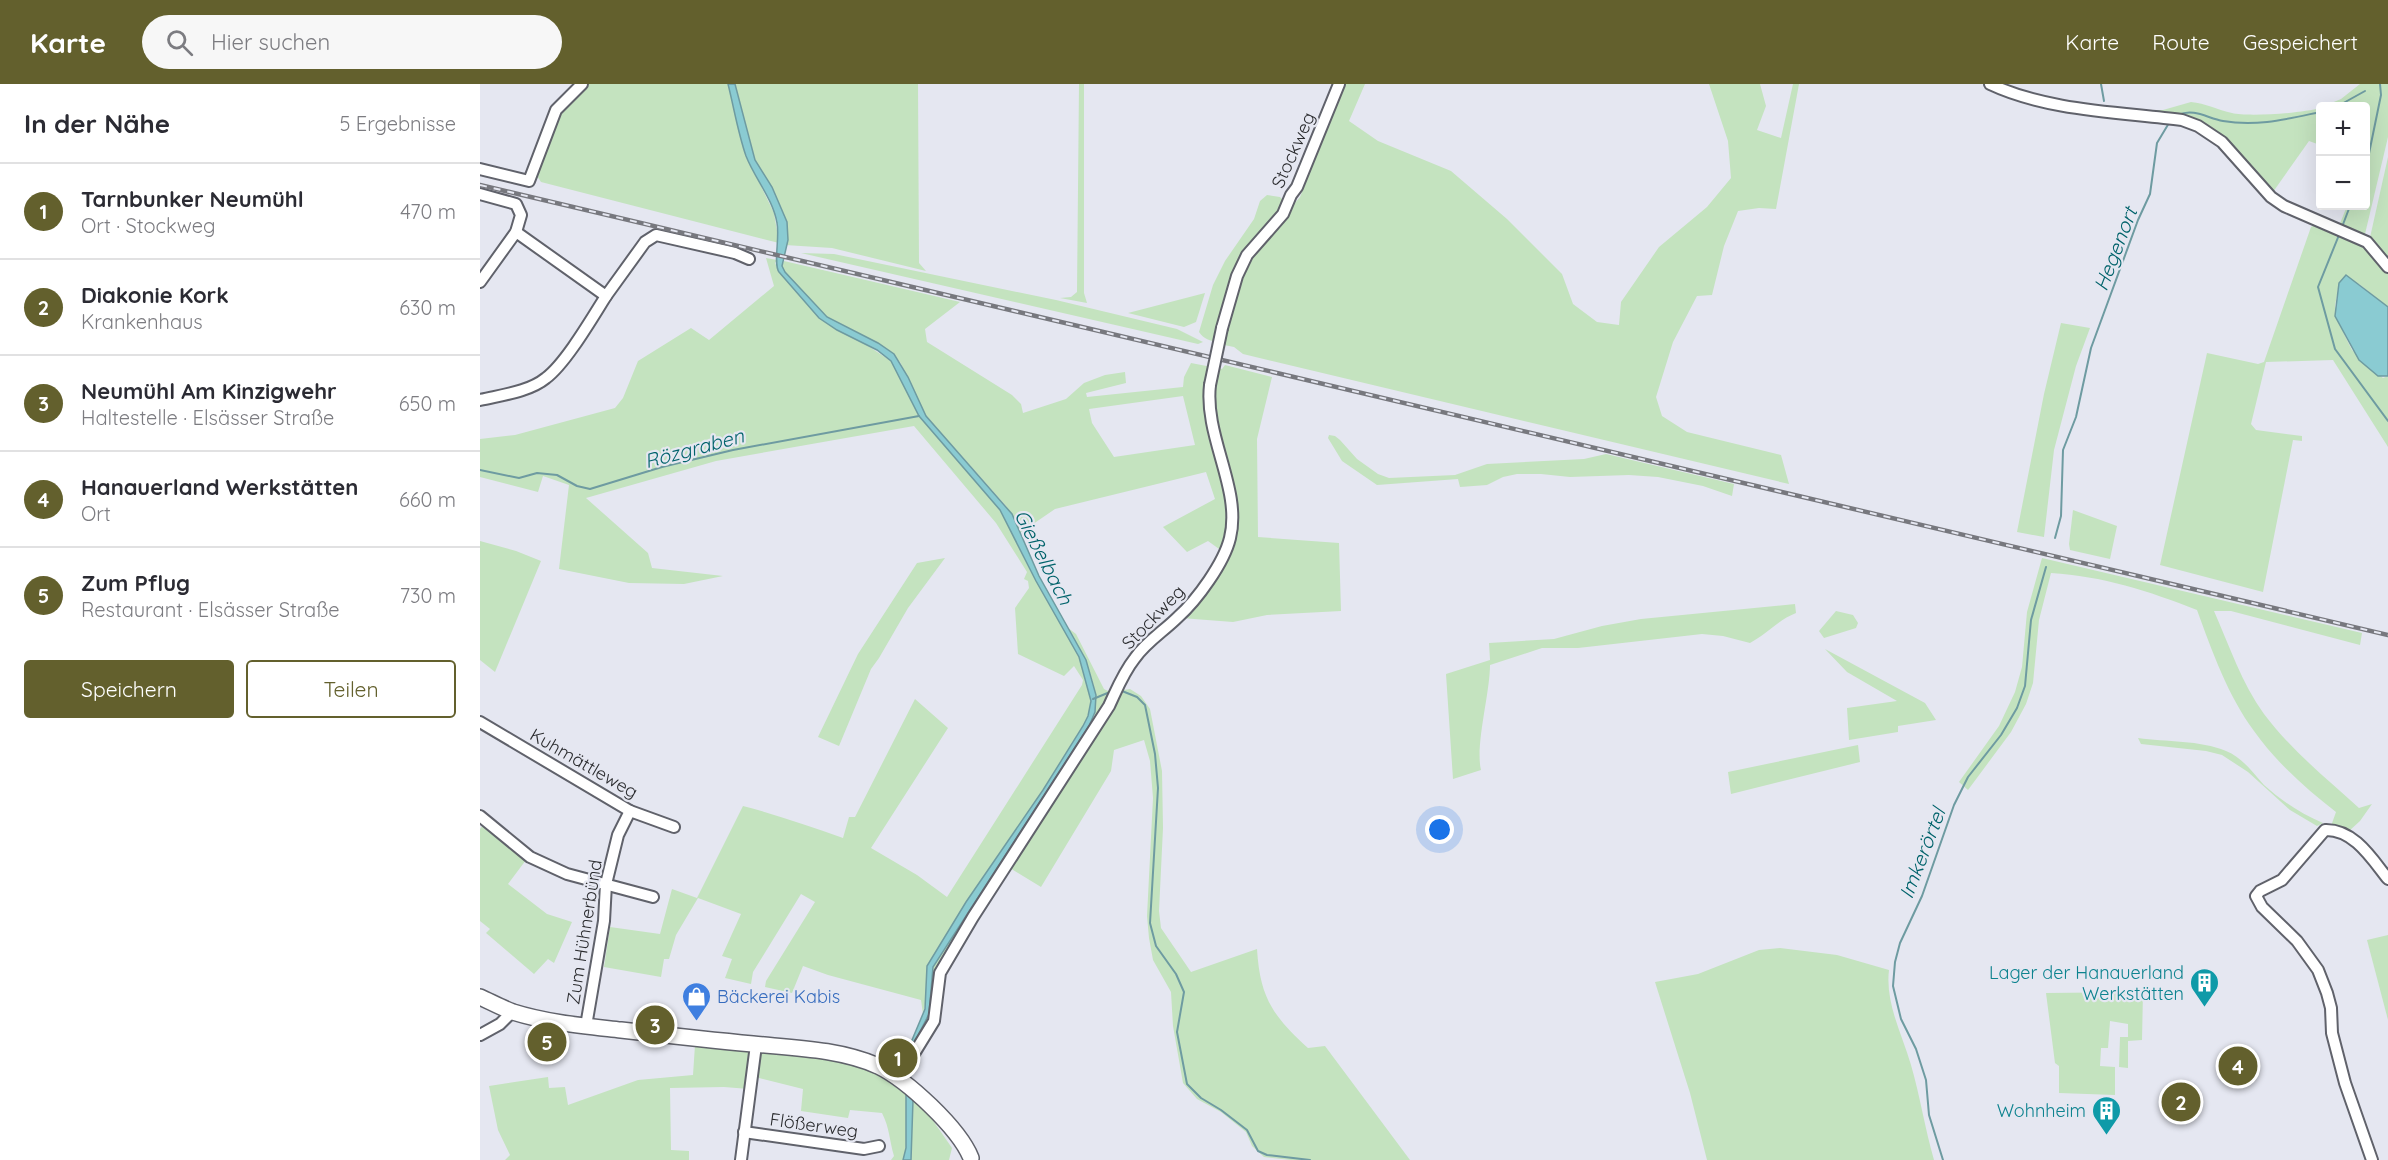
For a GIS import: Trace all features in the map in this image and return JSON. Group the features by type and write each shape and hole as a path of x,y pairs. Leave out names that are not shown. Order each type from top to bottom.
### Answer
{"street":[{"path":"480,169 529,181 556,110 582,84"},
{"name":"Stockweg","path":"899,1078 934,1021 940,973 973,917 1109,706 1122,676 1136,656 1177,619 1196,597 1217,566 1230,538 1233,511 1209,417 1210,386 1222,328 1241,266 1254,246 1283,214 1291,195 1298,187 1339,84"},
{"path":"1990,84 2023,97 2045,102 2182,120 2198,126 2234,152 2271,197 2284,206 2367,242 2388,267"},
{"path":"480,194 516,204 521,215 516,232 480,282"},
{"path":"516,232 606,296"},
{"path":"480,400 533,386 546,379 557,368 645,242 656,235 735,253 749,259"},
{"name":"Kuhmättleweg","path":"480,722 630,810 674,827"},
{"name":"Zum Hühnerbünd","path":"586,1026 604,921 606,884 618,836 630,810"},
{"path":"480,816 530,857 567,874 653,897"},
{"path":"2372,1160 2345,1083 2332,1033 2331,1008 2318,970 2297,941 2262,907 2257,894 2283,880 2325,830 2342,834 2359,843 2388,879"},
{"path":"480,997 512,1012 543,1020 756,1045 805,1048 833,1053 878,1066 899,1078 931,1107 960,1140 973,1159"},
{"path":"480,1035 500,1024 512,1012"},
{"path":"741,1160 756,1045"},
{"name":"Flößerweg","path":"744,1132 864,1149 879,1146"}],"green space":[{"path":"585,84 728,84 746,155 774,213 779,243 541,182 537,176 557,116"},
{"path":"735,84 918,84 919,263 926,271 832,248 785,245 787,222 772,187 755,160"},
{"path":"1079,84 1084,84 1084,293 1087,303 1060,298 1071,297 1077,292"},
{"path":"1344,84 1365,84 1349,121 1378,141 1451,171 1507,219 1562,274 1573,304 1597,322 1619,325 1621,302 1659,247 1707,207 1731,178 1728,141 1709,84 1760,84 1766,106 1757,130 1781,138 1793,84 1799,84 1776,209 1759,208 1738,211 1724,246 1712,295 1697,296 1673,342 1656,397 1662,416 1687,432 1781,455 1789,484 1243,354 1234,347 1224,345 1237,287 1259,246 1300,197"},
{"path":"2360,84 2388,84 2388,137 2365,234 2362,235 2339,226 2345,210 2370,210 2370,102 2334,102"},
{"path":"2191,102 2227,112 2250,115 2316,109 2316,144 2309,141 2273,192 2219,136 2134,111 2163,110"},
{"path":"2388,157 2388,262 2369,242"},
{"path":"1267,195 1280,197 1285,202 1284,205 1253,243 1218,342 1210,340 1199,332 1213,285 1225,261 1254,219 1260,201"},
{"path":"2315,225 2346,237 2368,249 2384,264 2388,274 2388,307 2359,284 2339,283 2335,306 2352,350 2383,378 2388,376 2388,447 2333,360 2266,362 2251,424 2256,430 2302,436 2302,441 2293,440 2263,592 2160,565 2207,353 2258,364 2264,362 2311,227"},
{"path":"801,253 834,254 1056,300 1177,329 1203,342 1198,344"},
{"path":"766,258 777,260 775,263 779,272 810,308 891,361 919,416 1000,510 1031,572 1079,657 1091,701 1083,726 1043,790 966,902 927,966 923,1014 921,1000 803,966 792,993 765,987 766,981 815,902 801,894 753,972 751,984 725,978 732,959 722,956 741,914 698,898 676,935 669,959 664,959 661,977 604,967 610,927 660,934 672,889 697,898 743,806 843,838 849,817 855,817 915,699 948,728 871,848 917,875 947,897 1082,685 1083,680 1074,666 1064,676 1018,654 1015,608 1029,588 1028,581 1024,579 1027,572 996,523 914,426 716,461 586,498 648,553 652,568 723,576 684,584 629,583 559,569 569,485 543,476 538,492 480,477 480,439 515,435 615,408 623,398 638,361 691,328 709,340 774,286"},
{"path":"784,261 960,302 925,329 927,342 1012,395 1021,404 1023,413 1066,399 1084,383 1105,375 1125,372 1126,383 1086,393 1087,397 1183,387 1184,377 1191,363 1222,369 1225,365 1272,377 1257,439 1258,537 1339,543 1341,611 1267,615 1233,622 1181,618 1226,554 1208,541 1187,552 1163,527 1215,499 1206,472 1055,509 1020,533 1006,506 926,416 900,362 878,343 827,317 782,266","holes":["1183,396 1195,445 1114,457 1092,423 1089,409"]},
{"path":"1205,293 1196,322 1184,327 1128,313"},
{"path":"2061,323 2090,328 2076,366 2054,450 2044,537 2017,532 2044,394"},
{"path":"1329,435 1340,440 1357,459 1378,474 1389,478 1455,475 1487,464 1584,459 1606,454 1734,484 1732,496 1703,486 1658,477 1629,475 1570,477 1517,474 1503,477 1487,485 1460,487 1458,479 1377,485 1342,461 1328,438"},
{"path":"2073,510 2117,526 2110,559 2070,550"},
{"path":"480,541 541,561 495,672 480,660"},
{"path":"945,558 908,608 871,669 839,746 818,737 858,654 917,563"},
{"path":"2042,558 2362,633 2360,645 2231,611 2214,611 2249,690 2274,727 2309,763 2359,808 2372,804 2360,821 2348,832 2331,826 2336,812 2272,754 2245,717 2228,688 2197,610 2125,586 2089,577 2051,573 2039,620 2033,683 2026,704 2011,732 1968,790 1959,782 1999,726 2015,692 2022,667 2027,612"},
{"path":"1795,604 1796,613 1750,643 1723,636 1702,634 1578,648 1542,648 1490,665 1481,734 1481,770 1453,779 1446,674 1490,660 1489,643 1554,639 1602,626 1641,619"},
{"path":"1836,611 1853,615 1858,623 1856,628 1824,638 1819,631"},
{"path":"1067,627 1076,634 1104,689 1110,692 1130,689 1141,696 1150,709 1162,771 1163,828 1159,911 1161,928 1191,972 1257,949 1261,981 1277,1016 1308,1048 1325,1046 1410,1160 1291,1160 1264,1157 1252,1146 1246,1132 1221,1112 1197,1099 1183,1083 1173,1026 1171,992 1153,960 1149,938 1147,916 1153,798 1150,761 1144,740 1114,750 1111,771 1041,887 1005,865 946,952 936,973 931,1018 928,1016 933,967 1094,718 1096,706 1093,682"},
{"path":"1825,649 1925,703 1936,720 1898,726 1898,732 1849,740 1847,708 1897,701 1847,672"},
{"path":"2138,738 2194,743 2226,751 2242,761 2264,785 2285,802 2323,823 2317,826 2290,810 2248,772 2222,755 2206,751 2141,744"},
{"path":"1858,745 1860,762 1731,794 1728,772"},
{"path":"483,825 526,860 508,884 547,914 572,922 554,963 548,959 534,974 486,933 490,929 480,921 480,829"},
{"path":"2388,935 2388,1020 2367,940"},
{"path":"1780,948 1837,955 1889,970 1889,994 1911,1065 1934,1160 1707,1160 1690,1093 1655,982 1698,974 1759,950"},
{"path":"2143,992 2142,1040 2128,1041 2128,1068 2119,1067 2120,1037 2128,1037 2128,1024 2110,1021 2108,1048 2101,1048 2100,1066 2115,1067 2115,1095 2059,1093 2059,1066 2055,1063 2046,993"},
{"path":"695,1045 835,1060 874,1072 906,1094 906,1148 903,1160 891,1160 894,1156 882,1113 850,1110 848,1118 801,1111 803,1089 751,1076 749,1089 670,1088 671,1150 689,1151 689,1160 505,1160 510,1155 498,1130 489,1086 548,1077 549,1088 565,1087 568,1105 638,1080 693,1075"},
{"path":"913,1100 925,1109 952,1148 949,1160 911,1160"}],"water":[{"path":"728,84 735,84 755,160 772,187 787,222 788,240 782,266 785,272 827,317 878,343 894,354 908,377 926,416 1012,514 1039,576 1086,660 1096,695 1095,712 1089,726 933,967 929,1014 909,1053 907,1052 925,1009 927,966 966,902 1043,790 1083,726 1091,701 1079,657 1036,581 1000,510 919,416 891,361 877,350 837,330 819,318 779,272 777,268 778,229 775,214 746,156"},
{"path":"2346,275 2388,307 2388,376 2378,376 2359,360 2335,316 2339,283"},
{"path":"906,1094 913,1100 911,1160 903,1160 906,1148"}],"waterway":[{"path":"2101,84 2104,101"},
{"path":"2368,156 2381,95 2380,84"},
{"name":"Hegenort","path":"2345,102 2365,91"},
{"name":"Hegenort","path":"2178,115 2195,113 2223,121 2248,123 2316,113"},
{"name":"Hegenort","path":"2055,538 2061,516 2063,450 2076,417 2091,348 2138,220 2150,194 2157,143 2169,123"},
{"path":"2342,227 2348,210"},
{"path":"2339,235 2318,287 2335,349 2388,421"},
{"name":"Rözgraben","path":"480,470 519,478 537,473 557,475 577,486 590,489 662,467 733,450 919,416"},
{"name":"Imkerörtel","path":"1943,1160 1929,1115 1926,1080 1916,1049 1901,1019 1893,986 1895,962 1900,943 1922,896 1954,805 1968,777 2001,735 2017,708 2025,686 2031,620 2046,567"},
{"path":"1122,691 1137,697 1145,705 1155,754 1158,788 1150,923 1156,946 1176,974 1184,992 1177,1032 1187,1084 1201,1098 1247,1130 1258,1151 1267,1155 1310,1160"},
{"path":"1093,699 1110,692"}],"railway":[{"path":"480,185 2388,635"}],"place":[{"name":"Lager der Hanauerland Werkstätten","path":"2205,1008"},
{"name":"Bäckerei Kabis","path":"696,1022"},
{"name":"Neumühl Am Kinzigwehr","path":"655,1025"},
{"name":"Zum Pflug","path":"547,1042"},
{"name":"Tarnbunker Neumühl","path":"898,1058"},
{"name":"Hanauerland Werkstätten","path":"2238,1066"},
{"name":"Diakonie Kork","path":"2181,1102"},
{"name":"Wohnheim","path":"2107,1136"}],"water label":[{"name":"Gießelbach","path":"1044,557"}]}
